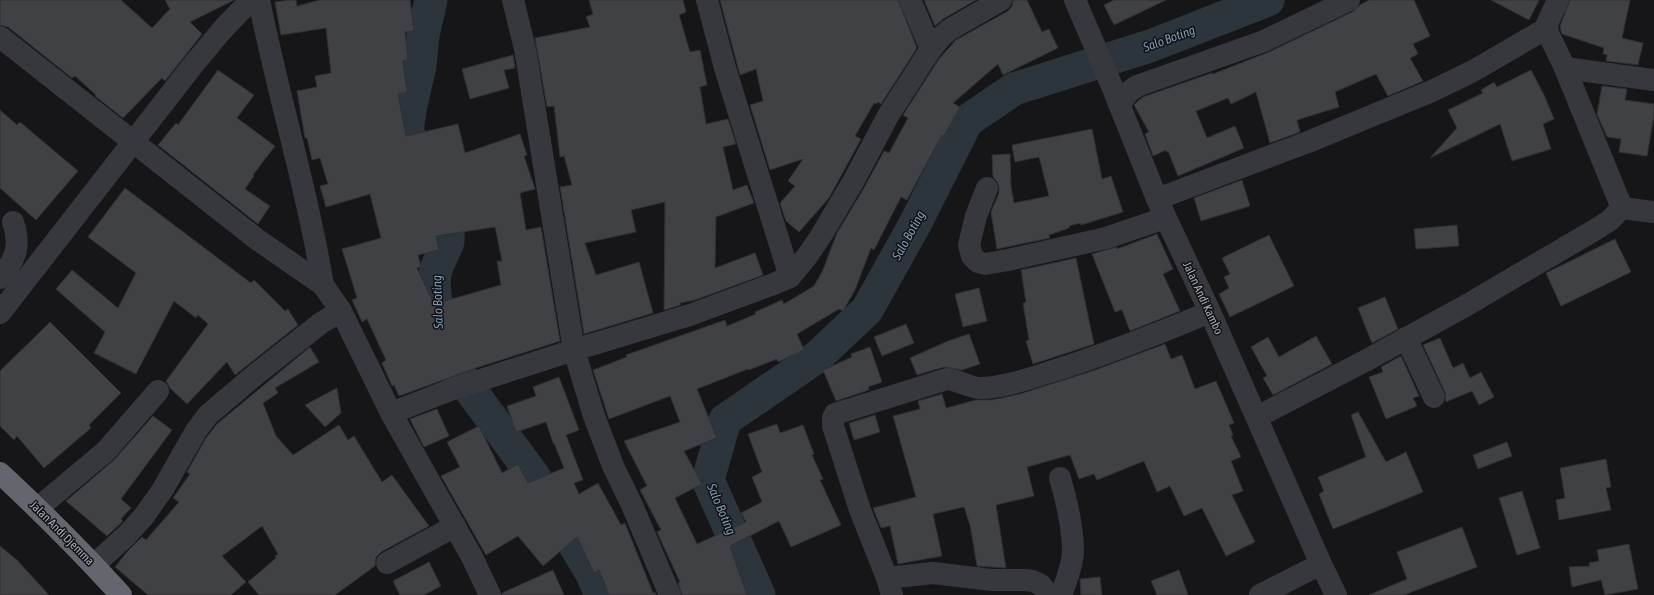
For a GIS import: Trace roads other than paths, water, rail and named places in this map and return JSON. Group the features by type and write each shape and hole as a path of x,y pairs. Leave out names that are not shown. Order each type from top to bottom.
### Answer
{"highway":[{"name":"Jalan Andi Djemma","path":"0,473 38,508 121,595"}],"street":[{"path":"0,313 223,29 251,0"},
{"path":"259,0 276,78 303,188 323,285"},
{"path":"513,0 525,48 574,350 594,416 613,466 632,505 670,595"},
{"path":"707,0 725,68 790,277"},
{"path":"910,0 931,49"},
{"path":"391,412 478,380 690,315 790,277 808,255 822,234 853,182 893,108 931,49 949,30 1001,0"},
{"name":"Jalan Andi Kambo","path":"1075,0 1117,97 1161,208 1210,312 1336,595"},
{"path":"1117,97 1137,86 1264,41 1349,0"},
{"path":"1558,0 1549,18 1547,28 1551,40 1565,68 1622,208"},
{"path":"987,188 976,216 969,245 972,256 978,262 986,264 1008,260 1106,238 1161,208 1294,148 1432,91 1473,71 1547,28"},
{"path":"0,37 258,240 323,285 341,312 391,412 472,557 490,595"},
{"path":"1565,68 1654,80"},
{"path":"1622,208 1654,212"},
{"path":"1257,417 1467,305 1609,221 1622,208"},
{"path":"0,278 10,266 18,247 17,235 13,222"},
{"path":"94,565 144,516 163,489 193,437 208,415 255,375 321,323 341,312"},
{"path":"1049,595 1041,585 1033,581 992,580 933,573 889,586 860,510 833,426 833,418 835,414 947,379 955,379 980,388 1000,386 1106,354 1210,312"},
{"path":"1406,338 1434,397"},
{"path":"38,508 106,451 158,391"},
{"path":"1060,478 1068,505 1073,554 1061,595"},
{"path":"387,563 455,526"},
{"path":"1260,595 1321,564"}],"waterway":[{"name":"Salo Boting","path":"431,0 423,35 420,66 407,131 448,214 448,242 436,269 434,281 438,335 458,373 533,475 592,574 601,595"},
{"name":"Salo Boting","path":"759,595 708,480 725,420 817,357 867,310 915,224 967,121 1014,89 1150,46 1268,0"}]}
